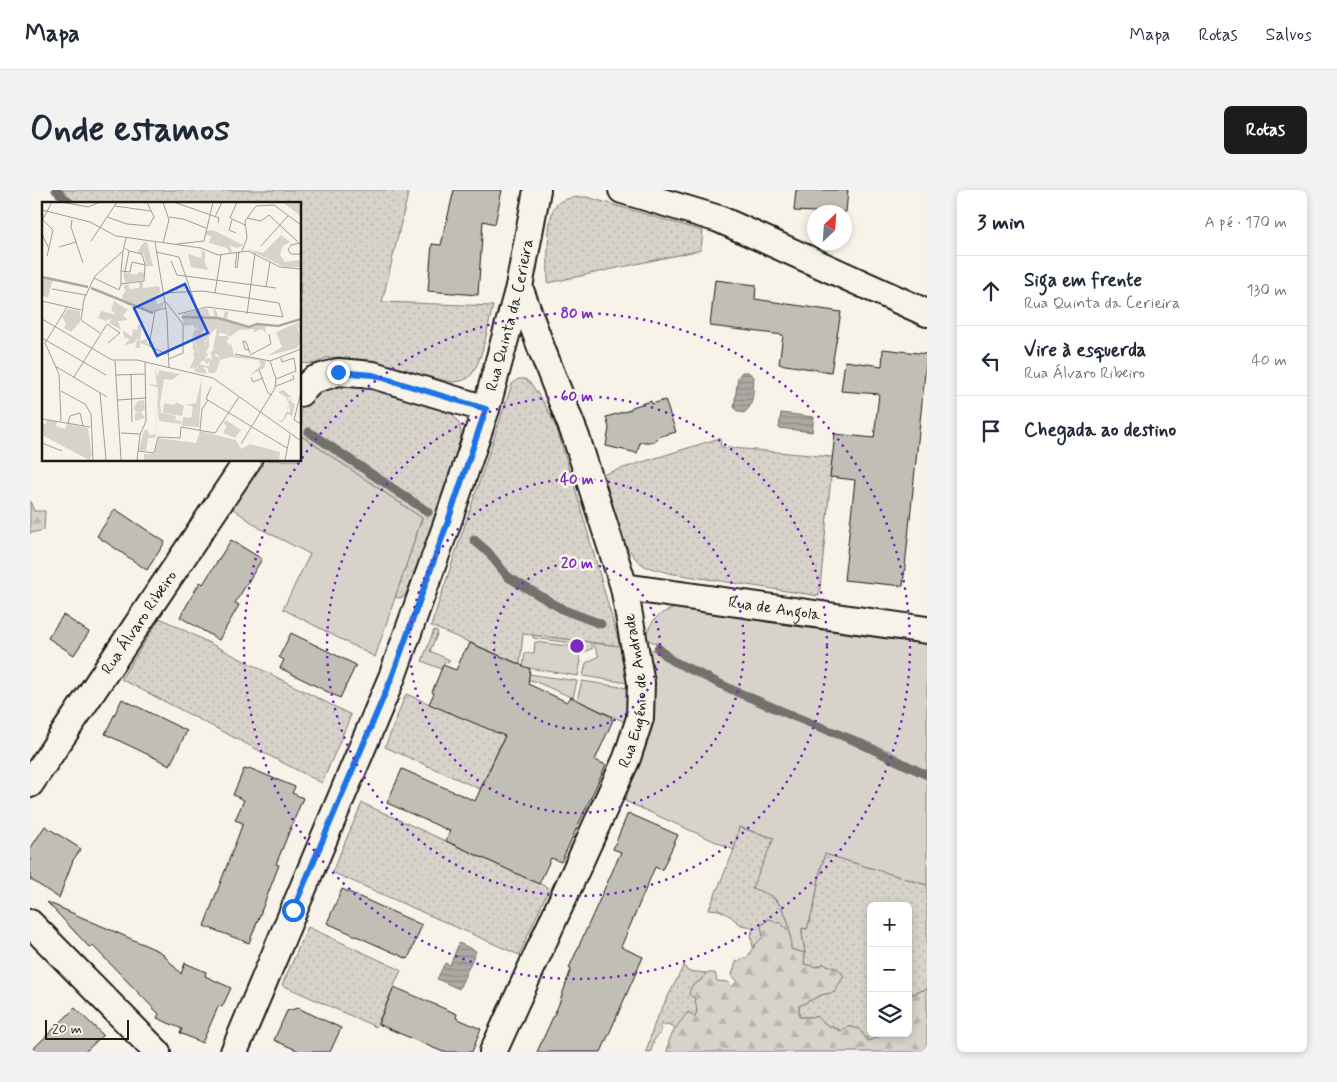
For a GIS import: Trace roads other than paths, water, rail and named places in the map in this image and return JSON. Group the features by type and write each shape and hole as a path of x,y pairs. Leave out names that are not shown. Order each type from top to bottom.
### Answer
{"street":[{"name":"Rua Quinta da Cerieira","path":"234,1052 392,677 447,524 486,409 519,287 537,190"},
{"path":"622,190 719,219 927,313"},
{"name":"Rua Eugénio de Andrade","path":"493,1052 627,758 640,718 641,683 624,587 576,437 519,287"},
{"path":"301,392 313,380 338,372 373,375 486,409"},
{"name":"Rua Álvaro Ribeiro","path":"30,784 247,461"},
{"name":"Rua de Angola","path":"624,587 927,630"},
{"path":"30,923 157,1052"}],"waterway":[{"path":"56,190 69,202"},
{"path":"309,432 428,512"},
{"path":"474,540 488,552 508,577 564,610 601,624"},
{"path":"658,648 671,660 737,692 853,740 927,775"}]}
